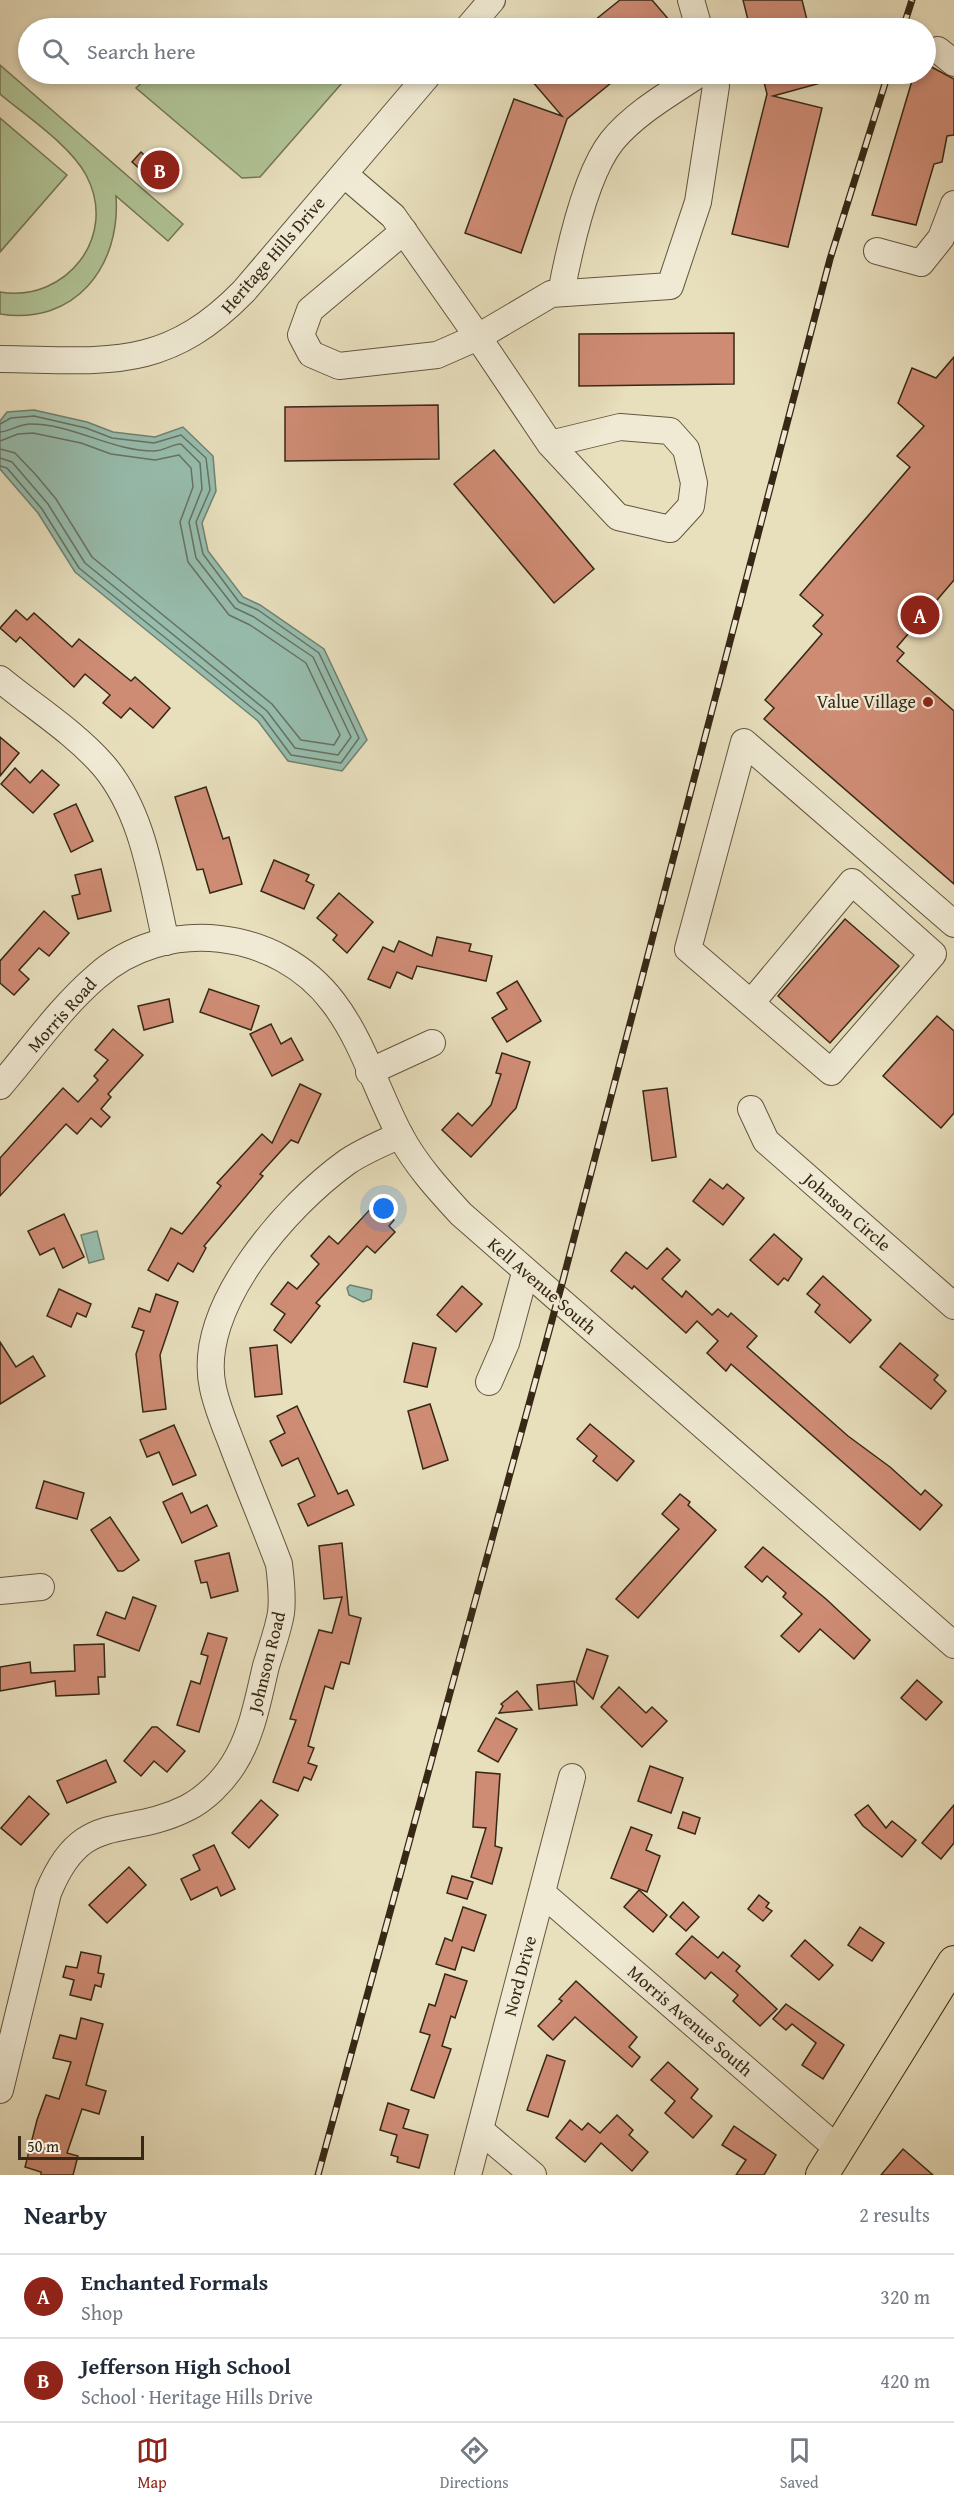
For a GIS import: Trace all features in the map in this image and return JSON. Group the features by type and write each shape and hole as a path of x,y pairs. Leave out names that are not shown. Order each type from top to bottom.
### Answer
{"main road":[{"path":"822,2175 953,1965"}],"street":[{"path":"477,18 492,0"},
{"path":"691,0 696,18"},
{"name":"Heritage Hills Drive","path":"0,359 123,358 158,351 190,337 219,316 244,291 420,84"},
{"path":"561,293 569,254 594,173 612,142 650,106 684,84"},
{"path":"404,231 310,310 301,335 311,354 339,366 438,356 478,337 551,294 670,285 698,202 715,84"},
{"path":"344,174 393,216 550,444 618,517 670,529 691,506 694,483 686,449 670,431 620,427 550,444"},
{"path":"877,251 921,263 941,238 954,204"},
{"path":"0,679 75,739 103,765 125,799 141,835 166,942"},
{"path":"852,882 933,954 831,1072 688,949 744,742 954,924"},
{"path":"751,1003 875,856"},
{"name":"Kell Avenue South","path":"166,942 196,938 228,939 259,946 288,960 313,978 333,1002 350,1029 400,1135 433,1184 460,1214 954,1645"},
{"name":"Morris Road","path":"0,1086 96,976 140,950 166,942"},
{"path":"369,1072 432,1043"},
{"name":"Johnson Circle","path":"751,1109 766,1141 954,1306"},
{"name":"Johnson Road","path":"0,2090 48,1893 55,1875 68,1856 85,1840 105,1829 159,1819 188,1808 213,1790 233,1765 248,1737 280,1614 282,1589 279,1564 212,1387 214,1341 220,1321 237,1284 259,1251 311,1191 350,1160 400,1135"},
{"path":"489,1382 506,1343 525,1273"},
{"path":"0,1591 41,1587"},
{"name":"Nord Drive","path":"468,2175 572,1777"},
{"name":"Morris Avenue South","path":"542,1893 838,2149"},
{"path":"480,2130 533,2175"}],"shaded area":[{"path":"0,65 18,81 18,84 22,84 183,224 168,241 116,196 116,222 111,246 88,286 71,300 50,310 27,315 0,314 0,292 24,293 46,287 65,276 80,260 91,242 96,221 94,198 86,175 79,164 59,142 0,94"},
{"path":"140,84 341,84 260,177 242,178 136,88"},
{"path":"0,118 67,175 0,252"}],"water":[{"path":"34,410 87,422 113,432 155,437 183,427 213,456 216,491 202,523 208,551 243,597 260,605 324,649 367,740 342,771 288,761 258,721 75,572 38,513 0,469 0,421 7,412"},
{"path":"97,1231 104,1259 89,1263 81,1235"},
{"path":"350,1285 372,1290 371,1299 363,1302 349,1295 347,1288"}],"building":[{"path":"620,0 652,0 667,18 598,18"},
{"path":"743,0 802,0 806,18 748,18"},
{"path":"936,69 954,79 954,135 947,136 942,162 934,164 916,225 872,215 911,84 936,84"},
{"path":"535,84 610,84 567,119 521,253 465,233 514,99 562,116"},
{"path":"764,84 817,84 773,96 822,108 788,247 732,234 767,94"},
{"path":"141,152 168,177 159,186 132,162"},
{"path":"734,333 734,384 579,386 579,334"},
{"path":"954,357 954,580 897,647 904,653 897,661 954,711 954,884 764,719 774,708 765,700 822,634 813,626 823,615 800,595 910,467 897,456 924,426 898,403 912,368 936,378"},
{"path":"438,405 439,459 285,461 285,407"},
{"path":"494,450 594,569 554,603 454,484"},
{"path":"16,610 27,620 34,613 72,647 79,639 131,681 135,677 170,708 153,728 130,708 121,718 103,703 110,695 85,674 74,687 20,637 16,642 0,628"},
{"path":"0,737 19,753 0,776"},
{"path":"15,768 30,783 42,770 59,785 33,813 1,784"},
{"path":"206,787 223,839 229,837 242,884 210,893 203,869 197,870 175,797"},
{"path":"76,804 93,841 71,852 54,814"},
{"path":"274,860 309,875 306,881 314,885 304,909 261,891"},
{"path":"101,869 111,911 78,919 72,896 80,894 75,875"},
{"path":"339,893 373,922 347,953 333,940 337,935 317,918"},
{"path":"44,911 69,933 49,956 39,948 19,970 29,979 14,995 0,983 0,961"},
{"path":"845,919 899,966 830,1043 778,996"},
{"path":"437,937 471,944 469,951 492,956 486,981 417,966 412,979 397,972 390,988 368,979 383,947 394,952 399,941 432,956"},
{"path":"517,981 541,1021 507,1042 492,1018 507,1009 497,993"},
{"path":"209,989 259,1006 251,1030 200,1012"},
{"path":"169,999 173,1022 144,1030 138,1006"},
{"path":"937,1016 954,1031 954,1113 941,1128 883,1076"},
{"path":"271,1024 281,1044 291,1038 303,1060 272,1076 250,1034"},
{"path":"113,1029 143,1055 108,1094 111,1097 101,1109 110,1117 101,1127 91,1118 77,1134 66,1124 0,1196 0,1158 63,1088 78,1102 98,1080 94,1076 108,1060 95,1050"},
{"path":"502,1053 530,1062 516,1108 471,1157 442,1130 458,1113 472,1126 491,1105 501,1074 496,1073"},
{"path":"300,1084 321,1094 298,1143 291,1140 260,1174 263,1176 204,1246 206,1248 193,1272 178,1263 168,1281 148,1270 171,1228 182,1234 221,1186 217,1183 262,1134 272,1143"},
{"path":"667,1088 676,1157 652,1161 643,1091"},
{"path":"710,1179 723,1189 727,1184 744,1198 723,1225 693,1201"},
{"path":"376,1203 394,1220 389,1226 395,1232 375,1253 367,1246 316,1303 320,1306 291,1343 274,1330 285,1314 271,1304 288,1282 297,1289 319,1264 311,1256 329,1236 338,1244"},
{"path":"64,1214 84,1257 63,1268 54,1248 40,1255 28,1231"},
{"path":"774,1234 802,1259 788,1281 784,1278 778,1285 750,1260"},
{"path":"667,1248 680,1260 662,1279 682,1297 686,1291 712,1315 718,1309 728,1317 731,1313 757,1336 747,1347 848,1436 890,1467 921,1495 925,1490 942,1505 920,1530 731,1364 726,1371 707,1353 718,1341 697,1321 686,1333 634,1286 632,1289 611,1271 626,1252 647,1269"},
{"path":"823,1276 871,1320 850,1343 815,1312 820,1305 807,1294"},
{"path":"462,1286 482,1304 456,1332 437,1315"},
{"path":"59,1289 91,1304 86,1317 77,1313 71,1327 47,1316"},
{"path":"156,1294 178,1302 160,1355 166,1409 143,1412 136,1354 144,1331 132,1327 139,1308 150,1312"},
{"path":"0,1342 16,1367 33,1356 45,1376 0,1404"},
{"path":"413,1343 436,1348 427,1387 404,1382"},
{"path":"900,1343 938,1375 934,1380 946,1391 931,1409 880,1367"},
{"path":"277,1345 282,1394 255,1397 250,1348"},
{"path":"430,1404 448,1460 423,1469 408,1411"},
{"path":"297,1406 338,1494 347,1490 354,1505 308,1526 298,1504 315,1496 298,1458 282,1466 270,1441 285,1433 277,1416"},
{"path":"590,1424 634,1461 617,1481 593,1461 597,1456 577,1439"},
{"path":"174,1425 196,1475 173,1485 159,1452 147,1457 140,1440"},
{"path":"44,1481 84,1493 77,1519 36,1508"},
{"path":"182,1493 191,1513 207,1505 217,1526 182,1543 163,1502"},
{"path":"680,1494 690,1502 688,1505 716,1530 638,1618 616,1599 679,1529 662,1514"},
{"path":"110,1517 139,1560 123,1571 118,1571 91,1530"},
{"path":"342,1543 349,1615 361,1618 349,1664 341,1662 333,1689 325,1686 308,1746 314,1748 308,1763 317,1766 311,1780 304,1777 298,1791 273,1782 296,1720 290,1719 319,1630 332,1633 342,1597 324,1599 319,1546"},
{"path":"763,1547 826,1599 870,1640 854,1659 820,1629 799,1652 781,1636 802,1614 783,1597 786,1593 767,1576 762,1582 745,1567"},
{"path":"229,1553 238,1591 211,1598 207,1582 201,1583 195,1561"},
{"path":"133,1597 156,1606 139,1651 97,1635 106,1612 125,1619"},
{"path":"208,1633 227,1638 199,1732 177,1725 191,1681 200,1684 208,1656 201,1654"},
{"path":"104,1644 105,1677 98,1677 99,1694 56,1696 55,1681 0,1691 0,1667 30,1662 31,1673 75,1671 74,1645"},
{"path":"587,1649 608,1656 593,1699 576,1682"},
{"path":"917,1680 942,1702 926,1720 901,1698"},
{"path":"574,1681 577,1705 539,1709 537,1685"},
{"path":"619,1687 646,1713 652,1707 667,1721 642,1747 601,1707"},
{"path":"517,1691 532,1710 499,1713 503,1706 501,1704"},
{"path":"496,1718 517,1729 498,1762 478,1751"},
{"path":"152,1727 157,1727 185,1751 167,1772 154,1761 141,1776 124,1761"},
{"path":"106,1760 116,1782 67,1803 57,1781"},
{"path":"650,1766 683,1778 671,1813 638,1801"},
{"path":"476,1772 500,1774 495,1846 502,1848 492,1884 471,1877 486,1828 473,1827"},
{"path":"29,1796 49,1814 21,1845 1,1828"},
{"path":"261,1800 278,1815 249,1848 232,1833"},
{"path":"868,1805 886,1828 892,1821 916,1840 902,1857 863,1826 855,1815"},
{"path":"954,1805 954,1843 941,1859 922,1843"},
{"path":"683,1812 700,1818 695,1834 678,1828"},
{"path":"631,1827 652,1835 646,1850 660,1856 647,1892 611,1878"},
{"path":"214,1845 235,1889 221,1896 217,1887 191,1900 181,1879 200,1870 193,1855"},
{"path":"129,1867 146,1885 107,1923 89,1905"},
{"path":"452,1876 473,1882 467,1899 447,1893"},
{"path":"639,1890 667,1915 653,1932 624,1907"},
{"path":"759,1895 769,1903 766,1907 772,1911 763,1921 748,1909"},
{"path":"683,1902 699,1917 686,1931 670,1917"},
{"path":"463,1907 486,1915 474,1951 462,1947 455,1970 436,1964 445,1938 452,1941"},
{"path":"860,1927 884,1943 872,1961 848,1945"},
{"path":"692,1936 718,1958 723,1952 740,1966 736,1971 777,2009 760,2026 733,2001 738,1995 711,1972 705,1979 676,1954"},
{"path":"805,1940 833,1965 819,1980 791,1956"},
{"path":"81,1952 101,1956 98,1973 104,1974 101,1987 95,1985 91,2000 70,1995 74,1980 63,1977 66,1966 77,1968"},
{"path":"445,1974 467,1981 455,2018 451,2016 442,2046 451,2049 434,2098 411,2090 430,2035 420,2032 429,2004 435,2006"},
{"path":"576,1981 637,2037 629,2047 640,2057 632,2067 575,2017 553,2040 538,2026 562,2001 559,1999"},
{"path":"786,2004 844,2045 823,2079 802,2065 816,2043 792,2024 786,2030 773,2019"},
{"path":"81,2018 103,2024 86,2085 106,2091 99,2114 82,2109 67,2153 78,2156 73,2175 41,2175 41,2172 25,2167 46,2095 59,2099 71,2062 53,2058 60,2035 76,2039"},
{"path":"547,2055 565,2061 548,2117 527,2110"},
{"path":"668,2062 698,2089 691,2098 712,2116 693,2138 665,2113 675,2101 651,2080"},
{"path":"388,2103 409,2110 403,2128 428,2135 419,2168 397,2162 398,2157 391,2155 397,2135 380,2130"},
{"path":"617,2115 633,2130 629,2135 648,2152 632,2171 601,2143 585,2162 556,2138 570,2120 582,2130 588,2123 600,2133"},
{"path":"734,2126 776,2155 764,2175 736,2175 746,2160 722,2145"},
{"path":"903,2149 933,2175 881,2175"}],"railway":[{"path":"906,18 912,0"},
{"path":"318,2175 563,1280 830,259 885,84"}],"place":[{"name":"Jefferson High School","path":"160,170"},
{"name":"Enchanted Formals","path":"920,615"},
{"name":"Value Village","path":"928,702"}]}
